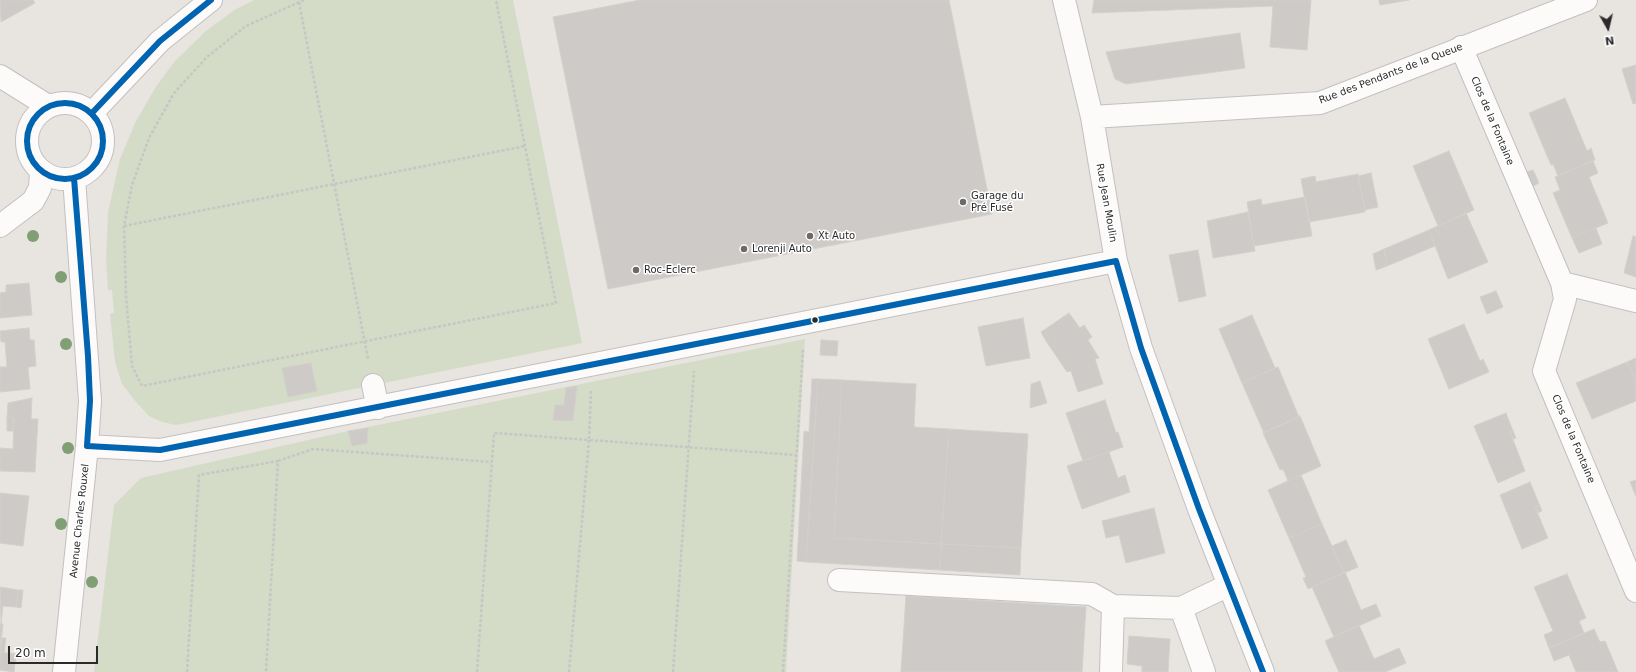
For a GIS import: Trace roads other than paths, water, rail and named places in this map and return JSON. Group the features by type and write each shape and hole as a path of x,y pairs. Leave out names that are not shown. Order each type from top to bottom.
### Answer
{"street":[{"path":"92,113 160,41 211,0"},
{"name":"Rue Jean Moulin","path":"1064,0 1092,117 1116,262 1141,348 1228,585 1263,672"},
{"name":"Rue des Pendants de la Queue","path":"1092,117 1320,104 1461,47 1586,0"},
{"name":"Clos de la Fontaine","path":"1461,47 1562,282 1565,299 1544,371 1636,591"},
{"path":"0,76 48,106"},
{"path":"59,103 71,103 82,106 92,113 99,122 103,134 102,151 94,166 85,174 74,178 63,179 41,171 30,156 27,137 30,125 37,114 48,106 59,103"},
{"path":"0,226 33,201 40,188 41,171"},
{"name":"Avenue Charles Rouxel","path":"64,672 88,446 90,401 74,178"},
{"path":"88,446 160,450 1116,262"},
{"path":"1562,282 1636,301"},
{"path":"373,385 378,408"},
{"path":"839,580 1092,594 1113,606 1181,608 1228,585"},
{"path":"1111,672 1113,606"},
{"path":"1181,608 1204,672"}],"place":[{"name":"Garage du Pré Fusé","path":"963,202"},
{"name":"Xt Auto","path":"810,236"},
{"name":"Lorenji Auto","path":"744,249"},
{"name":"Roc-Eclerc","path":"636,270"}]}
